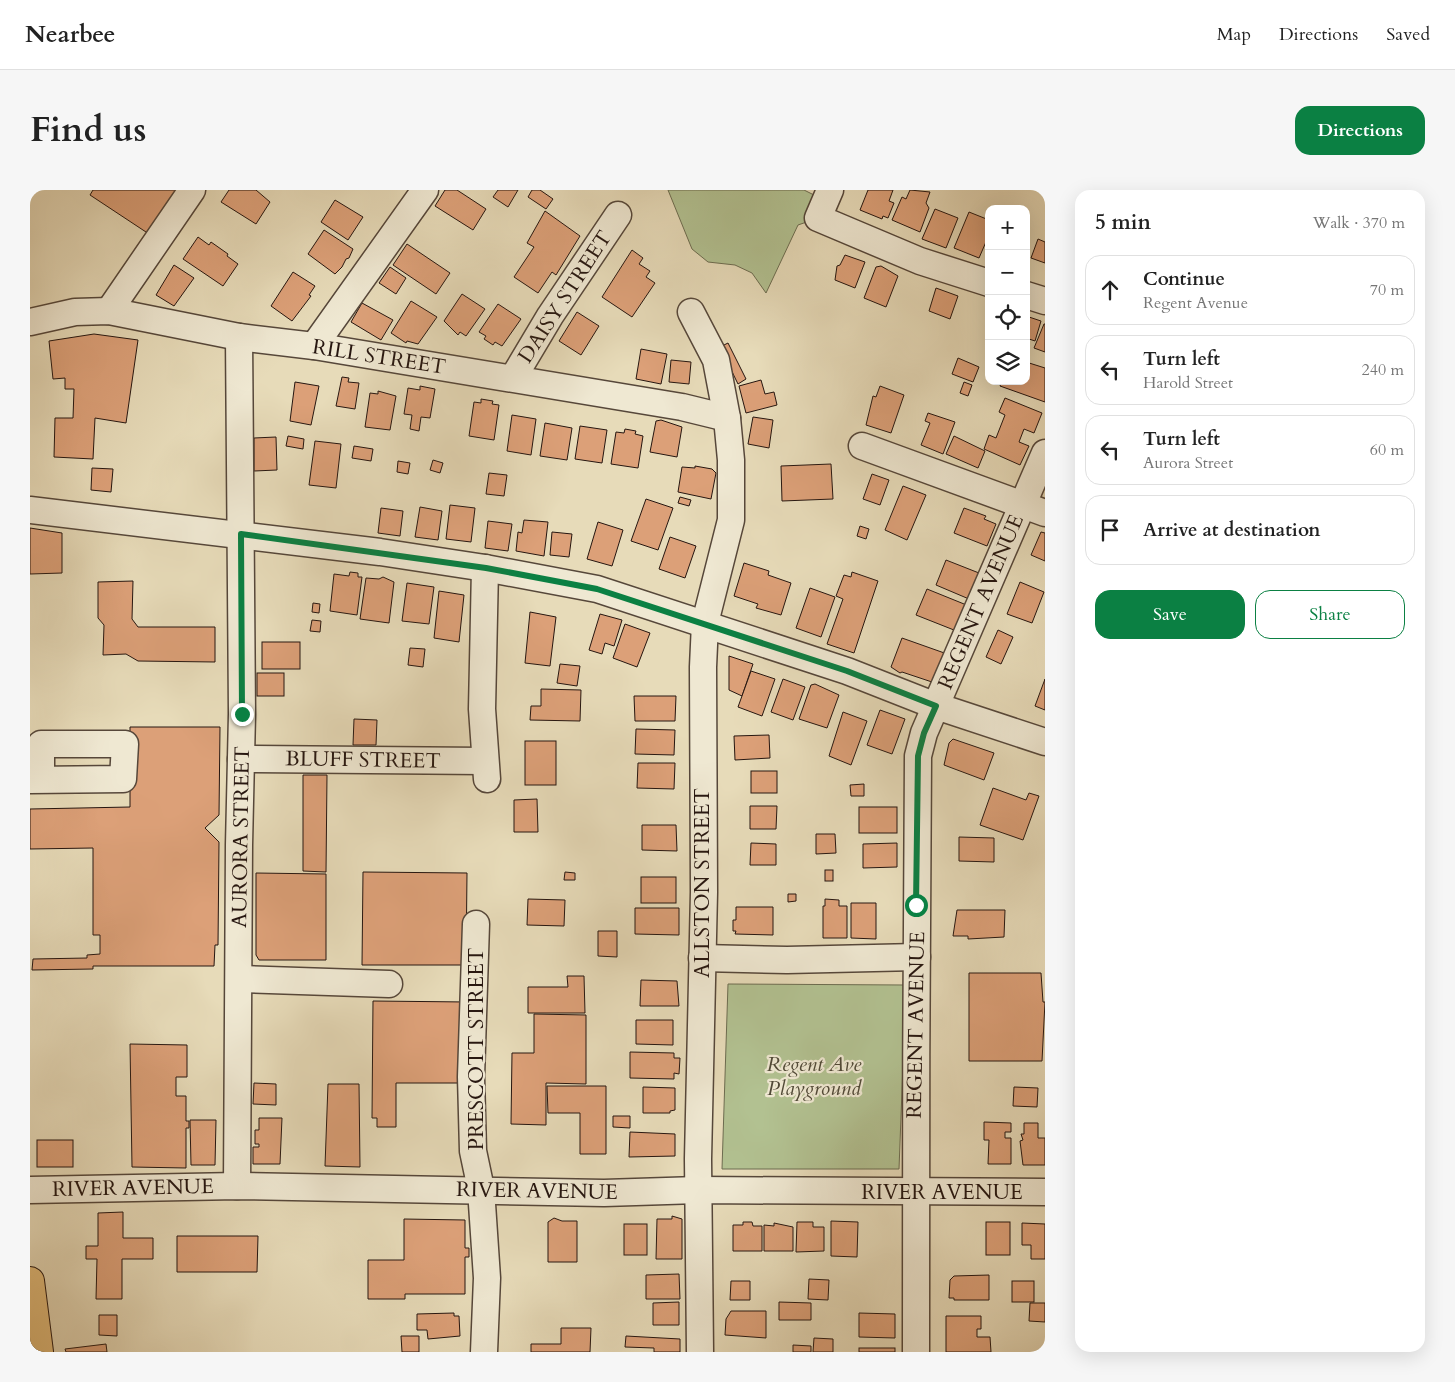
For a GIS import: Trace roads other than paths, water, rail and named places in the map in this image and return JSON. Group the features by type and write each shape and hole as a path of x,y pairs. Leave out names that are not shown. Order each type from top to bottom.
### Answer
{"main road":[{"path":"30,1282 39,1352"}],"street":[{"path":"108,311 192,190"},
{"path":"314,346 425,190"},
{"path":"830,190 818,218 920,262 985,282"},
{"name":"DAISY STREET","path":"512,378 550,316 618,215"},
{"path":"1030,296 1045,301"},
{"name":"RILL STREET","path":"30,322 75,312 108,311 239,337 314,346 682,406 727,418"},
{"name":"ALLSTON STREET","path":"690,312 716,360 727,418 731,460 731,520 706,623 702,736 704,892 698,1190 700,1352"},
{"name":"AURORA STREET","path":"237,1186 241,758 241,534 238,480 239,337"},
{"path":"862,446 1034,509"},
{"name":"REGENT AVENUE","path":"916,1352 914,1133 918,957 918,756 924,733 936,706 1034,509 1045,453"},
{"path":"30,510 241,534 486,568 597,589 706,623 847,671 936,706 1045,742"},
{"name":"BLUFF STREET","path":"241,758 486,770 482,709 486,568"},
{"path":"36,744 124,744 123,779 36,780 36,744"},
{"name":"PRESCOTT STREET","path":"476,924 471,1077 474,1151 481,1189 487,1278 484,1352"},
{"path":"702,958 787,960 918,957"},
{"path":"240,979 389,984"},
{"name":"RIVER AVENUE","path":"30,1190 237,1186 481,1189 604,1193 698,1190 1045,1192"}],"park label":[{"name":"Regent Ave Playground","path":"814,1076"}]}
